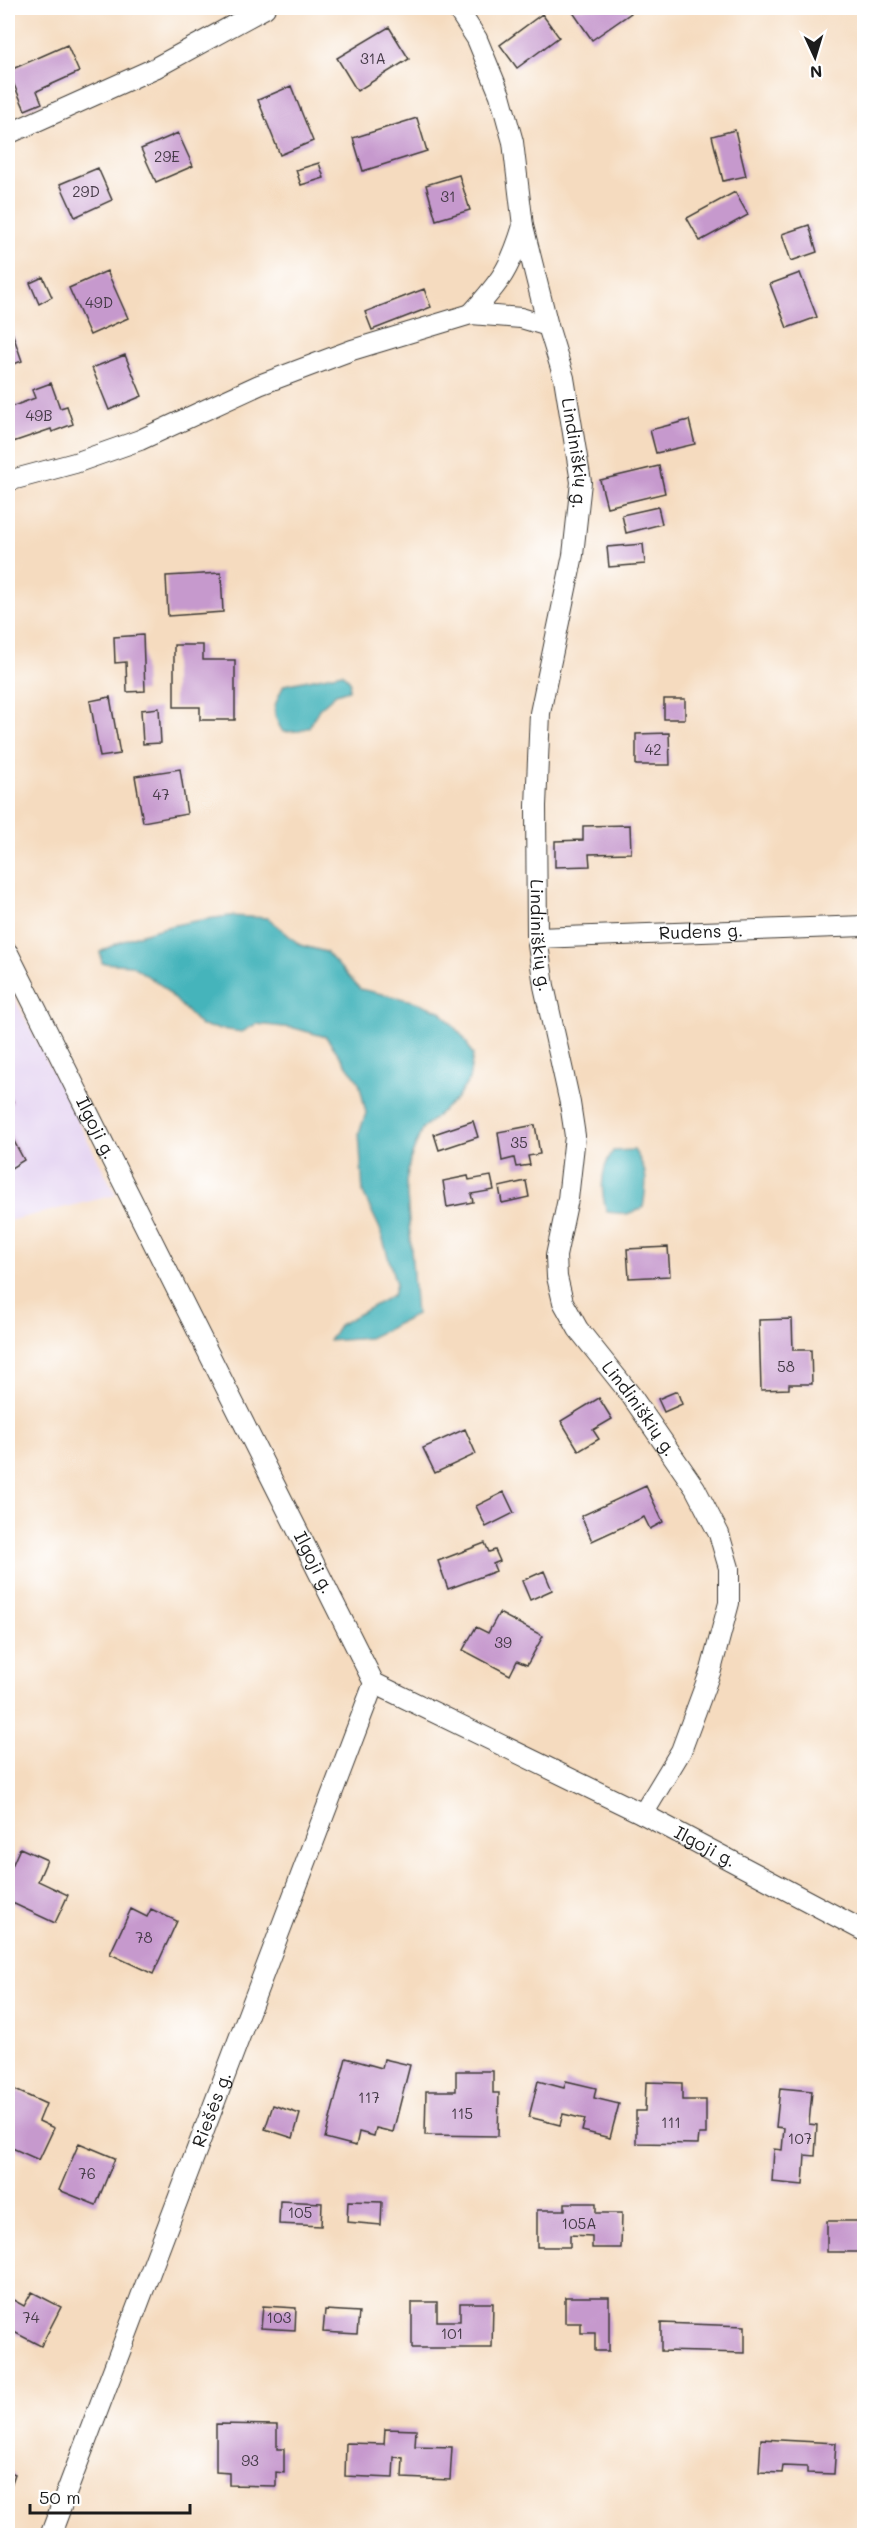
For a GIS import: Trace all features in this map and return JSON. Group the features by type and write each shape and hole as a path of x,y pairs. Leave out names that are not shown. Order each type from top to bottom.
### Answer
{"street":[{"path":"8,134 155,68 265,8"},
{"name":"Lindiniškių g.","path":"457,8 477,39 500,95 513,142 523,226 548,326 564,378 580,482 573,555 540,713 537,806 537,938 544,986 575,1136 570,1189 556,1256 557,1277 563,1302 578,1329 630,1394 695,1488 718,1534 729,1568 729,1603 711,1670 681,1751 643,1814"},
{"path":"471,314 500,282 513,258 523,226"},
{"path":"8,481 75,463 140,440 269,381 352,350 471,314 521,318 548,326"},
{"name":"Rudens g.","path":"537,938 864,926"},
{"name":"Ilgoji g.","path":"8,953 374,1683 643,1814 864,1931"},
{"name":"Riešės g.","path":"50,2535 374,1683"}],"shaded area":[{"path":"8,985 116,1195 8,1221"}],"water":[{"path":"342,673 350,681 349,690 336,694 319,709 309,727 300,731 283,732 274,709 284,685"},
{"path":"230,916 268,918 300,945 326,952 360,989 413,1001 440,1011 464,1038 473,1055 469,1080 457,1098 422,1129 410,1160 406,1182 416,1315 369,1338 329,1341 339,1325 393,1295 396,1284 380,1229 363,1193 359,1133 366,1113 359,1082 326,1037 294,1028 256,1024 242,1032 201,1026 162,986 131,965 102,963 100,952 147,932"},
{"path":"634,1150 646,1177 643,1208 627,1214 607,1212 602,1181 609,1158 613,1151"}],"building":[{"path":"570,8 628,8 631,13 592,40"},
{"path":"542,14 559,37 517,68 500,45"},
{"path":"389,27 409,59 357,91 337,58"},
{"path":"67,45 79,72 37,91 42,103 25,110 8,71"},
{"path":"291,86 313,141 280,155 258,100"},
{"path":"417,118 427,151 363,171 353,138"},
{"path":"735,130 746,176 723,181 712,136"},
{"path":"178,133 193,166 156,182 141,149"},
{"path":"319,163 324,178 301,185 296,170"},
{"path":"98,168 112,200 75,217 60,184"},
{"path":"459,175 470,210 436,220 426,185"},
{"path":"735,192 748,215 700,241 687,218"},
{"path":"809,225 817,252 791,261 782,234"},
{"path":"107,271 128,318 90,335 69,288"},
{"path":"800,273 817,317 787,328 770,284"},
{"path":"43,277 52,297 39,304 30,283"},
{"path":"424,289 431,307 372,330 365,312"},
{"path":"11,329 22,361 8,366 8,330"},
{"path":"125,355 142,396 109,410 92,368"},
{"path":"51,383 60,408 67,406 73,424 13,442 8,425 8,408 35,398 32,390"},
{"path":"689,420 695,444 656,453 650,430"},
{"path":"659,466 665,493 607,507 600,480"},
{"path":"658,507 662,524 626,533 622,515"},
{"path":"643,544 645,564 609,567 607,547"},
{"path":"221,573 223,612 168,616 166,576"},
{"path":"143,635 145,691 127,692 126,662 115,663 114,637"},
{"path":"174,645 203,645 203,660 235,660 235,720 200,720 200,707 174,707"},
{"path":"110,697 120,754 100,757 90,701"},
{"path":"664,699 685,699 685,719 664,719"},
{"path":"159,708 161,743 143,744 141,710"},
{"path":"669,733 670,765 636,765 636,734"},
{"path":"180,769 187,814 143,822 135,776"},
{"path":"630,825 631,853 589,854 590,866 555,867 555,841 583,840 583,826"},
{"path":"8,1092 13,1102 8,1105"},
{"path":"473,1121 478,1137 439,1150 434,1134"},
{"path":"535,1125 540,1154 528,1156 530,1165 516,1167 514,1158 502,1161 498,1132"},
{"path":"8,1130 24,1160 8,1170"},
{"path":"468,1176 469,1180 491,1176 494,1190 471,1194 473,1202 447,1207 443,1181"},
{"path":"526,1181 529,1197 502,1203 499,1187"},
{"path":"668,1247 670,1276 629,1278 627,1249"},
{"path":"792,1319 793,1350 811,1350 812,1384 789,1384 789,1389 761,1390 759,1320"},
{"path":"677,1391 682,1404 664,1412 658,1399"},
{"path":"599,1398 612,1419 593,1430 599,1439 579,1451 561,1421"},
{"path":"465,1429 476,1454 435,1473 423,1448"},
{"path":"646,1486 663,1522 650,1529 644,1517 592,1541 581,1516"},
{"path":"504,1492 514,1513 486,1527 476,1506"},
{"path":"485,1543 489,1552 495,1550 500,1561 493,1564 496,1571 448,1589 438,1561"},
{"path":"544,1571 552,1590 530,1600 522,1581"},
{"path":"499,1613 543,1636 527,1665 517,1661 510,1675 463,1650 476,1627 488,1633"},
{"path":"20,1848 47,1860 38,1881 68,1895 55,1923 8,1901 8,1875"},
{"path":"131,1909 147,1917 151,1909 177,1921 153,1974 110,1954"},
{"path":"346,2058 382,2068 384,2059 410,2065 393,2132 376,2128 374,2136 359,2132 356,2146 325,2138"},
{"path":"456,2071 493,2071 493,2093 499,2093 498,2136 425,2135 426,2091 456,2091"},
{"path":"538,2081 564,2088 566,2081 596,2088 594,2098 619,2104 610,2138 582,2131 585,2119 563,2114 560,2125 529,2117"},
{"path":"646,2082 682,2083 682,2100 706,2100 706,2134 699,2134 698,2144 636,2143 636,2111 645,2111"},
{"path":"780,2088 812,2091 809,2124 817,2125 815,2156 805,2155 803,2185 772,2182 774,2149 782,2150 784,2128 776,2127"},
{"path":"13,2089 46,2104 39,2121 54,2128 39,2160 10,2147 8,2153 8,2101"},
{"path":"273,2105 300,2114 293,2138 265,2129"},
{"path":"79,2143 115,2158 96,2205 59,2190"},
{"path":"280,2201 322,2203 321,2226 279,2224"},
{"path":"348,2201 382,2202 381,2225 347,2222"},
{"path":"565,2203 596,2203 596,2213 622,2213 621,2248 592,2248 592,2236 570,2235 570,2247 537,2247 537,2210 565,2210"},
{"path":"827,2221 864,2221 864,2252 827,2252"},
{"path":"32,2292 61,2307 41,2346 8,2329 8,2297 24,2306"},
{"path":"565,2297 609,2297 609,2351 595,2351 595,2333 581,2333 581,2323 565,2323"},
{"path":"412,2302 437,2302 437,2321 460,2321 460,2303 493,2303 492,2348 412,2348"},
{"path":"263,2306 296,2308 295,2330 261,2328"},
{"path":"325,2310 359,2312 357,2334 323,2332"},
{"path":"661,2323 745,2326 745,2353 661,2351"},
{"path":"216,2424 277,2425 277,2449 284,2449 284,2473 276,2472 276,2486 229,2485 229,2473 216,2472"},
{"path":"385,2429 416,2430 415,2446 452,2447 450,2480 402,2478 403,2458 394,2457 393,2478 345,2476 346,2443 384,2444"},
{"path":"761,2439 836,2443 834,2474 807,2473 807,2467 783,2466 782,2473 759,2472"},
{"path":"8,2471 15,2474 8,2494"}]}
